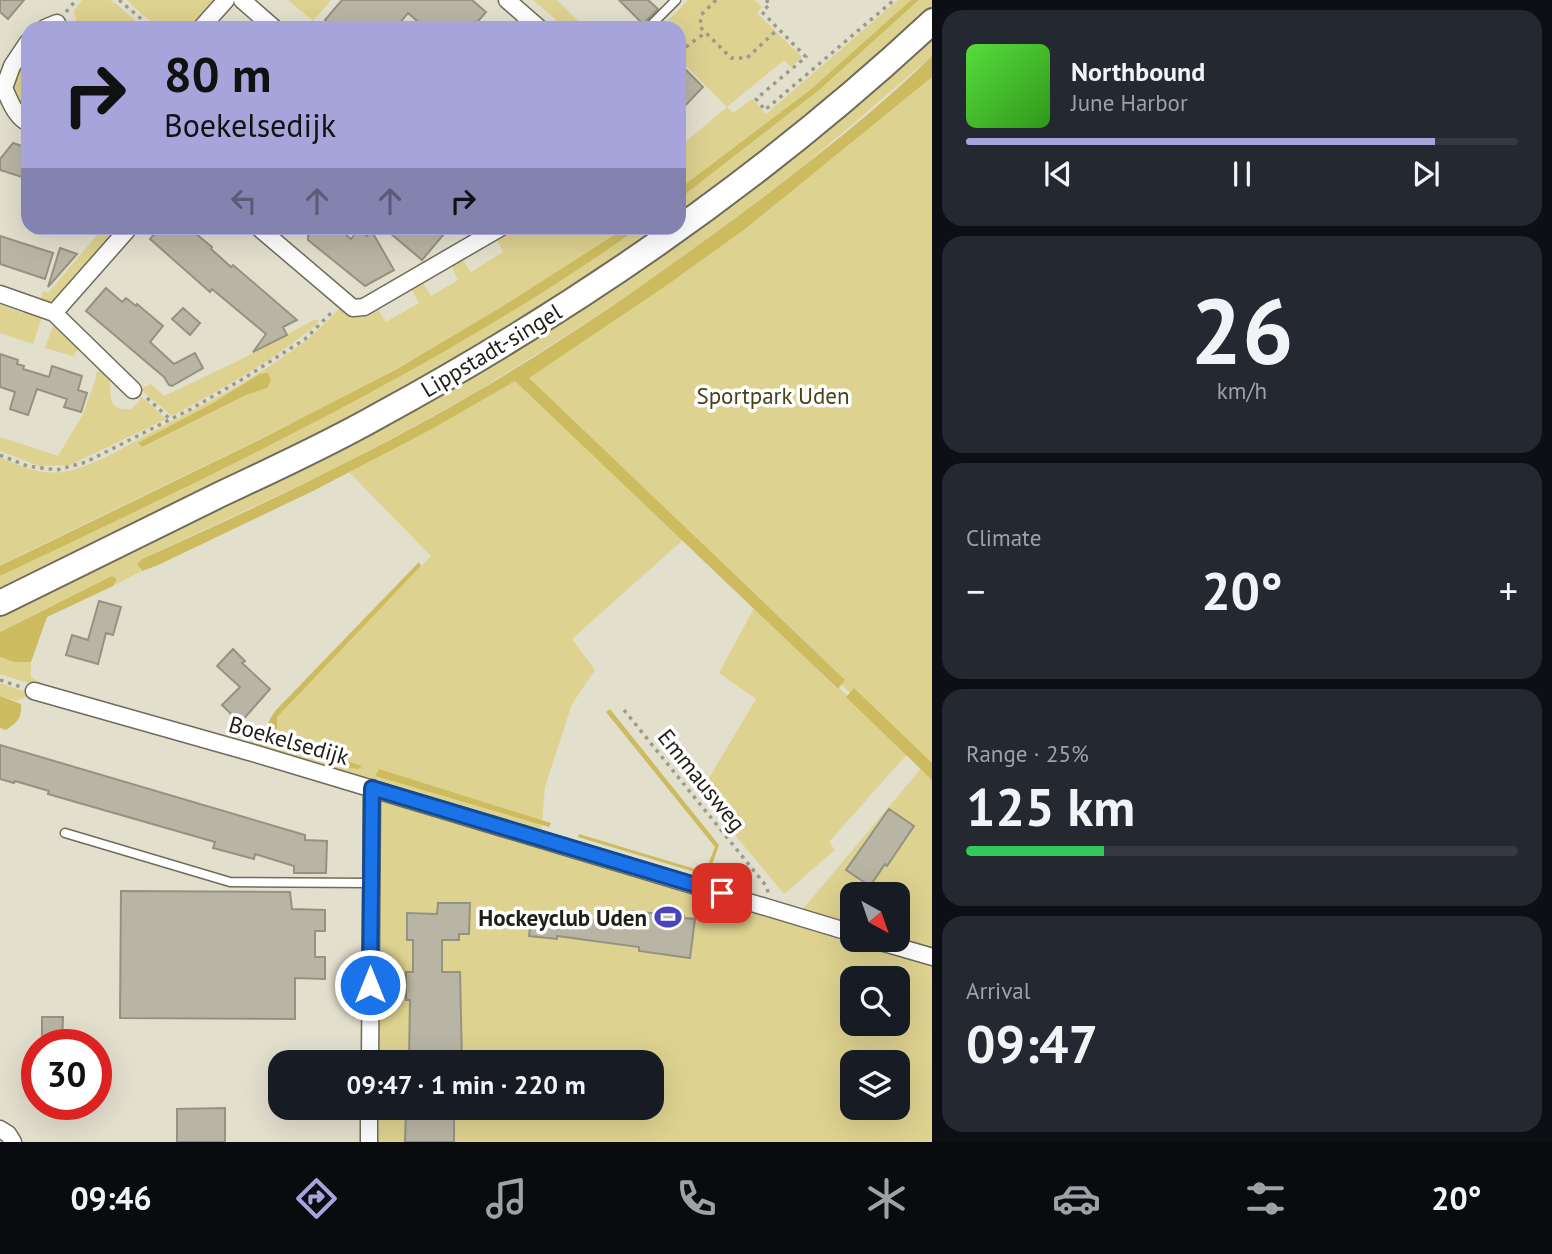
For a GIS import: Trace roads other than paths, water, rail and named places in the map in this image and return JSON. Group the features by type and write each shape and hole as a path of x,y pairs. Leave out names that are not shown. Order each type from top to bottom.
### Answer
{"main road":[{"name":"Lippstadt-singel","path":"686,223 783,150 932,22"},
{"name":"Lippstadt-singel","path":"0,603 376,418 581,297 671,235"}],"street":[{"path":"207,21 226,0"},
{"path":"242,0 266,21"},
{"path":"507,0 531,21"},
{"path":"21,52 12,66 4,88 21,119"},
{"path":"54,313 123,235"},
{"path":"267,235 353,308 364,307 488,235"},
{"path":"0,294 54,313 133,390"},
{"name":"Boekelsedijk","path":"34,691 372,788 840,929"},
{"path":"370,1050 372,788"},
{"path":"910,950 932,957"},
{"path":"369,1120 369,1142"},
{"path":"0,1129 8,1134 13,1142"}],"lane":[{"path":"655,21 676,0"},
{"path":"65,833 230,882 371,883"}],"place":[{"name":"Hockeyclub Uden","path":"668,917"}],"park label":[{"name":"Sportpark Uden","path":"773,395"}]}
